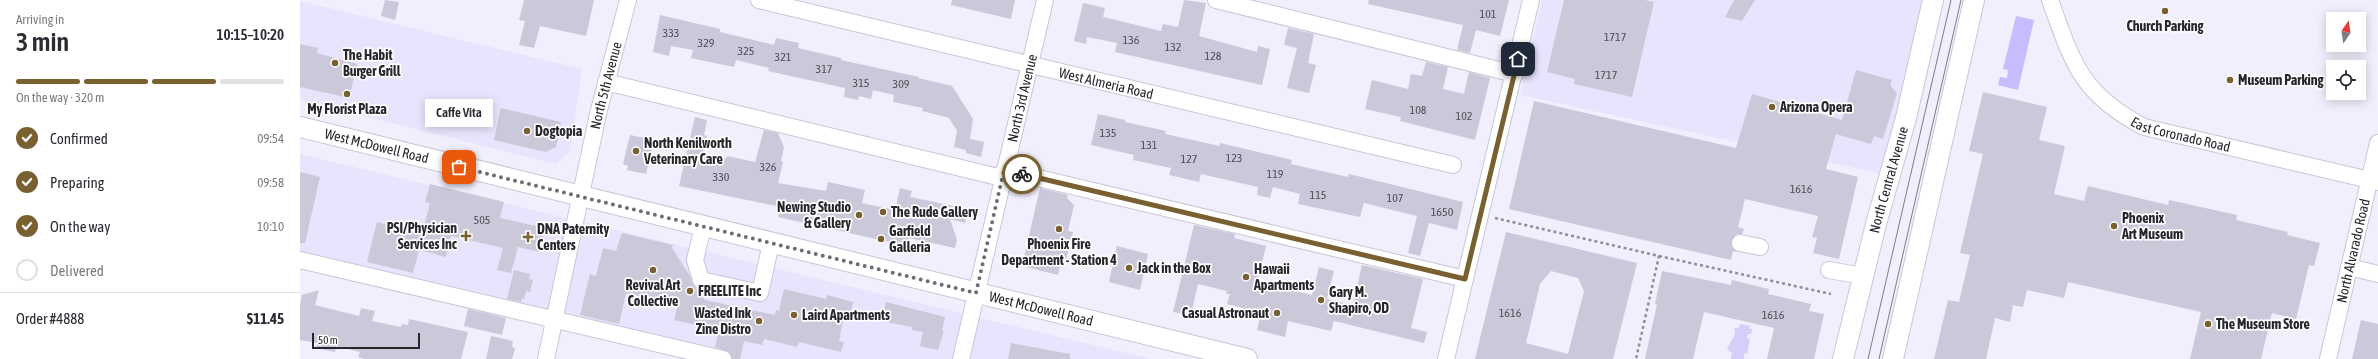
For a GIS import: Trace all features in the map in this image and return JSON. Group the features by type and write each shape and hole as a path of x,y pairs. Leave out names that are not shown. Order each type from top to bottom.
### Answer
{"main road":[{"name":"North Central Avenue","path":"1843,359 1863,276 1906,118 1933,0"},
{"path":"1893,359 1974,0"},
{"name":"West McDowell Road","path":"300,127 703,227 1247,359"}],"street":[{"name":"North 5th Avenue","path":"546,359 606,82 628,0"},
{"name":"West Almeria Road","path":"759,0 1029,66 1099,80 1453,165"},
{"name":"North 3rd Avenue","path":"961,359 1003,174 1045,0"},
{"path":"1216,0 1515,74"},
{"path":"1446,359 1515,74 1531,0"},
{"path":"1965,35 1985,0"},
{"name":"East Coronado Road","path":"2050,0 2080,74 2096,95 2121,115 2144,127 2374,181"},
{"path":"606,82 1465,279"},
{"name":"North Alvarado Road","path":"2328,359 2349,267 2374,181 2378,142"},
{"path":"703,227 694,260 701,280 760,293 772,243"},
{"path":"1740,243 1760,247"},
{"path":"300,260 723,359"},
{"path":"2349,267 2378,274"},
{"path":"1829,270 1863,276"}],"path":[{"path":"1480,215 1831,294"},
{"path":"1636,359 1659,256"}],"shaded area":[{"path":"1542,0 1925,0 1883,174 1520,95"},
{"path":"300,1 582,69 570,152 556,164 300,100"},
{"path":"2016,16 2034,20 2018,90 1998,85 2000,77 2007,78 2008,70 2003,69"},
{"path":"300,154 1151,359 733,359 300,256"},
{"path":"1741,324 1750,326 1749,329 1752,329 1751,334 1748,334 1747,338 1750,339 1747,354 1744,353 1744,359 1731,359 1732,353 1727,349 1735,334 1734,328 1738,328"}],"building":[{"path":"385,0 399,2 395,20 381,16"},
{"path":"524,0 594,0 586,36 540,26 534,48 519,45 525,21 519,20"},
{"path":"952,0 1015,0 1011,19 951,5"},
{"path":"1184,0 1206,3 1199,36 1257,52 1258,46 1270,49 1262,85 1115,52 1117,43 1087,37 1086,44 1074,41 1083,3 1105,8 1103,17 1161,31 1163,24 1178,27"},
{"path":"1369,0 1509,0 1500,36 1476,30 1470,53 1457,50 1463,25 1368,4"},
{"path":"1564,0 1645,0 1654,2 1632,97 1574,84 1575,79 1547,72"},
{"path":"1734,0 1755,0 1742,21 1725,17"},
{"path":"660,15 720,29 720,32 774,45 776,38 799,43 798,48 841,58 841,60 919,77 918,78 952,86 973,119 970,139 984,142 981,157 966,153 966,150 954,147 957,131 949,118 922,111 923,108 893,102 894,95 873,90 871,99 859,96 858,100 844,97 845,88 768,71 769,68 736,60 734,67 691,58 693,50 671,46 669,56 653,52"},
{"path":"1288,28 1314,34 1308,63 1316,65 1309,93 1287,88 1297,48 1284,45"},
{"path":"300,44 318,48 317,53 357,64 349,98 300,87"},
{"path":"1426,62 1448,67 1443,89 1464,94 1469,72 1490,78 1475,140 1400,121 1401,117 1365,109 1372,80 1408,89 1411,74 1422,76"},
{"path":"1856,70 1892,80 1890,85 1897,93 1883,139 1874,136 1871,144 1836,134 1826,169 1858,177 1839,259 1813,253 1817,238 1812,237 1818,216 1745,199 1738,227 1744,229 1742,234 1737,234 1731,241 1731,246 1738,252 1733,251 1731,260 1509,209 1534,101 1736,148 1752,94 1842,120"},
{"name":"Phoenix Art Museum","path":"1983,92 2047,107 2039,140 2065,146 2054,194 2084,201 2088,186 2168,205 2169,200 2237,215 2236,220 2288,232 2287,235 2320,243 2314,266 2309,265 2296,319 2272,313 2261,359 2190,359 2201,312 2068,282 2064,298 2027,290 2023,307 2013,305 2010,322 1995,318 1986,359 1934,359 1948,300 1959,302 1970,255 1960,253 1983,154 1969,151"},
{"name":"Dogtopia","path":"501,108 561,122 556,147 546,152 494,140"},
{"path":"1098,114 1125,120 1125,122 1166,131 1165,134 1220,146 1220,143 1292,160 1291,164 1348,177 1349,174 1463,202 1457,230 1429,223 1420,256 1408,253 1417,216 1364,203 1360,217 1298,204 1300,194 1273,187 1270,198 1257,195 1258,187 1201,174 1199,182 1169,175 1171,168 1133,160 1134,155 1091,145"},
{"path":"695,117 707,120 704,135 707,136 703,154 726,159 727,156 755,162 764,130 778,133 784,147 781,161 783,162 778,183 826,191 828,182 865,190 862,203 895,210 900,188 912,191 910,197 968,209 965,223 950,219 957,240 955,248 909,238 907,246 778,217 781,207 679,186"},
{"name":"North Kenilworth Veterinary Care","path":"630,135 654,140 646,174 627,170 628,166 623,164"},
{"path":"300,172 320,177 305,243 300,243"},
{"path":"430,184 504,202 500,218 545,228 539,252 518,247 511,273 497,270 503,248 451,236 446,257 419,250 413,273 367,262 377,222 419,233 420,229 423,230 430,203 425,202"},
{"name":"Phoenix Fire Department - Station 4","path":"1040,188 1068,195 1067,198 1074,205 1068,231 1073,232 1065,264 1061,263 1058,275 1022,266"},
{"path":"1194,225 1235,234 1234,238 1266,246 1257,282 1312,295 1319,267 1334,271 1327,299 1353,305 1362,265 1423,279 1411,328 1427,332 1424,343 1334,321 1331,331 1288,321 1285,337 1257,330 1261,313 1227,304 1230,294 1226,294 1227,291 1198,284 1192,310 1187,308 1185,314 1173,312"},
{"path":"1506,232 1637,263 1613,359 1475,359","holes":["1551,271 1578,278 1584,291 1568,354 1526,343 1540,284"]},
{"path":"622,233 673,245 672,248 690,276 692,283 705,300 775,315 776,310 779,311 784,289 826,299 827,295 853,302 851,313 846,312 844,316 839,341 844,342 841,352 799,342 797,347 764,339 762,345 744,341 740,359 732,359 729,352 715,347 719,330 674,320 678,305 626,293 619,324 580,315 590,274 596,276 603,248 616,251"},
{"name":"Jack in the Box","path":"1117,246 1148,254 1140,290 1109,282"},
{"path":"514,270 530,274 529,279 533,280 530,292 526,291 524,299 522,298 521,302 507,299"},
{"path":"1662,271 1731,285 1732,280 1769,289 1768,294 1811,304 1809,311 1824,314 1814,359 1767,359 1774,328 1704,312 1693,359 1645,359 1657,304 1655,304"},
{"path":"319,290 315,305 359,316 361,308 375,311 372,321 401,327 402,324 408,325 409,319 468,332 461,359 365,359 358,357 360,352 336,346 335,352 316,348 317,343 300,340 300,305 302,295"},
{"path":"886,302 945,317 942,331 944,331 938,350 920,346 923,332 912,330 912,327 882,321"},
{"path":"468,309 506,318 502,335 464,326"},
{"path":"2361,320 2378,324 2378,359 2352,359"},
{"path":"491,336 513,341 512,346 515,349 512,359 486,359"},
{"path":"1011,343 1070,354 1070,359 1008,359"}],"tram line":[{"path":"1868,359 1951,0"},
{"path":"1879,359 1961,0"}],"way so far":[{"path":"459,167 976,293 982,261 1004,170 1022,174"}],"place":[{"name":"Church Parking","path":"2165,11"},
{"name":"The Habit Burger Grill","path":"335,63"},
{"name":"Museum Parking","path":"2230,80"},
{"name":"My Florist Plaza","path":"347,94"},
{"name":"Arizona Opera","path":"1772,107"},
{"name":"Dogtopia","path":"527,131"},
{"name":"North Kenilworth Veterinary Care","path":"636,151"},
{"name":"Caffe Vita","path":"459,167"},
{"name":"The Rude Gallery","path":"883,212"},
{"name":"Newing Studio & Gallery","path":"859,215"},
{"name":"Phoenix Art Museum","path":"2114,226"},
{"name":"Phoenix Fire Department - Station 4","path":"1059,229"},
{"name":"PSI/Physician Services Inc","path":"466,236"},
{"name":"DNA Paternity Centers","path":"528,237"},
{"name":"Garfield Galleria","path":"881,239"},
{"name":"Jack in the Box","path":"1129,268"},
{"name":"Revival Art Collective","path":"653,270"},
{"name":"Hawaii Apartments","path":"1246,277"},
{"name":"FREELITE Inc","path":"690,291"},
{"name":"Gary M. Shapiro, OD","path":"1321,300"},
{"name":"Casual Astronaut","path":"1277,313"},
{"name":"Laird Apartments","path":"794,315"},
{"name":"Wasted Ink Zine Distro","path":"759,321"},
{"name":"The Museum Store","path":"2208,324"}],"route":[{"path":"1022,174 1357,252 1465,279 1518,59"}]}
